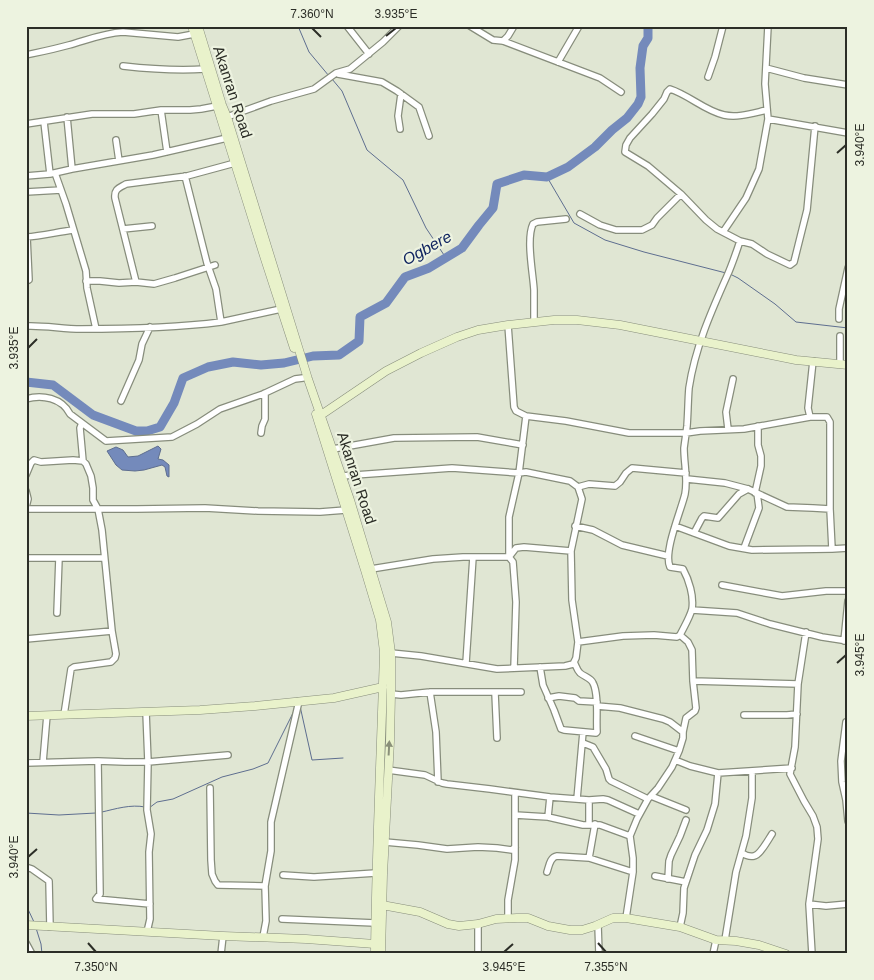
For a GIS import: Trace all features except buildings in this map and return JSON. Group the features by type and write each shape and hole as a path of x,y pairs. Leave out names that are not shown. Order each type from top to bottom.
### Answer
{"main road":[{"name":"Akanran Road","path":"198,26 227,117 281,309 298,352"},
{"name":"Akanran Road","path":"193,30 226,138 264,245 301,362 333,449 388,622 391,653 391,694 386,709 376,873 375,954"},
{"path":"321,415 380,375 421,353 457,337 478,330 554,320 577,320 620,325 760,353 813,362 844,364"},
{"name":"Akanran Road","path":"301,362 304,378 380,620 384,652 383,687 386,709 388,770 381,954"},
{"path":"26,716 209,709 334,698 383,687"},
{"path":"382,905 420,912 448,924 458,926 478,924 496,919 528,918 548,926 582,930 613,918 626,918 680,927 716,940 759,945 783,953"},
{"path":"32,926 223,936 306,938 375,944"}],"street":[{"path":"347,26 369,54"},
{"path":"227,117 271,100 314,89 332,76 350,69 399,26"},
{"path":"470,26 493,40 503,41 600,78 622,92"},
{"path":"503,41 514,26"},
{"path":"558,62 578,26"},
{"path":"708,77 716,57 723,26"},
{"path":"723,232 746,198 759,170 768,119 766,68 768,26 763,26"},
{"path":"26,55 116,32 178,37 193,30"},
{"path":"122,66 150,69 205,69"},
{"path":"766,68 804,78 848,85"},
{"path":"332,76 382,82 419,107 429,136"},
{"path":"767,110 739,115 725,115 670,89 652,114 630,138 626,144 625,152 648,166 681,194 717,229 740,241 752,244 790,265 794,262 807,210 815,126"},
{"path":"400,129 398,116 401,94"},
{"path":"26,124 92,114 134,114 217,106"},
{"path":"162,110 167,152"},
{"path":"67,117 72,169"},
{"path":"768,119 848,133"},
{"path":"44,122 53,174 62,190 86,271 86,281 96,329"},
{"path":"26,176 53,174 167,152 226,138"},
{"path":"116,140 120,161"},
{"path":"136,282 115,198 117,189 126,184 185,176 235,164"},
{"path":"185,176 212,267 221,322"},
{"path":"26,192 62,190"},
{"path":"580,214 600,225 616,230 642,230 652,225 681,194"},
{"path":"534,322 534,290 530,240 532,227 533,224 538,222 566,219"},
{"path":"123,229 152,226"},
{"path":"26,281 29,280 30,273 27,237 73,230"},
{"path":"578,642 623,636 654,635 677,637 680,635 692,610 689,582 683,569 670,567 668,564 675,526 685,493 684,449 689,388 694,360 700,341 740,241"},
{"path":"86,281 154,284 212,267"},
{"path":"838,319 848,268"},
{"path":"26,326 96,329 196,325 221,322 281,309"},
{"path":"508,325 514,407 516,411 526,416 566,421 629,433 686,433 758,426 810,417 824,416 829,418 832,549"},
{"path":"120,400 139,360 142,344 150,327"},
{"path":"840,336 844,364"},
{"path":"810,417 808,408 813,362"},
{"path":"26,399 36,396 51,398 66,407 70,414 106,441 172,437 220,409 265,393 295,379 304,378"},
{"path":"728,429 726,412 733,379"},
{"path":"261,433 265,419 265,393"},
{"path":"514,668 516,602 513,562 509,557 509,517 519,473 526,416"},
{"path":"64,715 71,669 112,662 116,654 102,530 98,509 93,500 91,476 83,461 80,428 82,423"},
{"path":"744,548 759,508 756,493 761,456 758,445 758,426"},
{"path":"333,449 394,438 477,438 523,445"},
{"path":"26,475 34,460 40,462 83,461"},
{"path":"341,476 452,468 526,472 570,482 578,487 582,499 571,550 572,600 578,642 576,658 573,664 497,669 421,656 391,653"},
{"path":"578,487 589,484 615,486 632,468 725,483 748,489 787,508 830,509"},
{"path":"694,532 704,516 718,518 739,494 748,489"},
{"path":"26,491 28,499 26,508 205,508 320,512 346,510"},
{"path":"758,502 765,497"},
{"path":"575,526 593,530 622,545 668,556"},
{"path":"675,526 729,546 744,548 771,550 848,548"},
{"path":"509,557 516,548 524,547 571,550"},
{"path":"466,663 473,557"},
{"path":"371,569 433,559 509,557"},
{"path":"26,558 104,558"},
{"path":"57,613 59,558"},
{"path":"722,586 782,596 826,591 848,591"},
{"path":"692,610 737,613 770,624 846,641 848,600"},
{"path":"26,639 112,631"},
{"path":"806,632 798,684 796,747 790,774 818,827 809,904 812,954"},
{"path":"626,918 633,872 630,836 639,814 649,797 662,782 675,760 683,738 686,718 696,708 692,650 688,642 680,635"},
{"path":"540,667 543,685 561,729 596,733 597,704 592,680 581,674 574,662"},
{"path":"693,681 798,684"},
{"path":"430,692 436,732 438,782"},
{"path":"391,694 521,692"},
{"path":"495,693 496,738"},
{"path":"548,698 559,696 574,698 579,701 620,708 663,719 683,732"},
{"path":"263,937 266,921 265,886 271,851 271,822 299,700"},
{"path":"146,712 147,810 151,834 149,852 150,920 147,932"},
{"path":"744,715 797,714"},
{"path":"43,762 47,715"},
{"path":"846,722 841,761 842,782 847,799 848,821"},
{"path":"577,799 583,732"},
{"path":"635,736 679,751"},
{"path":"582,743 593,747 611,781 686,810"},
{"path":"26,763 148,762 228,755"},
{"path":"675,760 718,773 792,768"},
{"path":"98,761 100,894 96,899 150,904"},
{"path":"388,770 425,775 438,782 447,784 550,798 603,799 639,814"},
{"path":"725,940 736,872 746,836 752,798 752,771"},
{"path":"680,927 683,914 684,888 695,855 707,830 714,804 718,773"},
{"path":"210,788 211,860 212,874 215,882 218,885 265,886"},
{"path":"508,918 508,900 515,860 516,793"},
{"path":"548,817 550,798"},
{"path":"589,800 592,824 589,858"},
{"path":"515,815 548,817 603,826 630,836"},
{"path":"668,879 669,861 686,820"},
{"path":"742,853 748,856 759,854 772,834"},
{"path":"385,842 447,849 478,847 512,850 515,847"},
{"path":"547,872 554,856 589,858 633,872"},
{"path":"26,867 49,881 50,927"},
{"path":"283,875 314,877 376,873"},
{"path":"655,876 686,882"},
{"path":"809,904 826,906 848,904"},
{"path":"282,919 375,924"},
{"path":"478,924 478,954"},
{"path":"598,925 599,954"},
{"path":"221,954 223,936"},
{"path":"713,954 716,940"},
{"path":"26,943 32,954"}],"water":[{"path":"158,446 161,449 158,459 163,460 169,465 169,477 165,467 162,465 144,470 122,470 116,465 107,451 116,447 123,450 128,457 138,456"}],"waterway":[{"path":"298,26 309,52 329,76"},
{"name":"Ogbere","path":"26,382 53,385 93,415 136,431 147,431 160,427 174,403 183,378 208,367 233,362 261,365 284,363 313,356 339,355 359,341 360,317 386,303 405,277 429,268 462,248 493,208 497,184 524,175 547,177 568,167 595,147 627,118 641,97 640,68 643,46 648,38 648,26"},
{"path":"332,79 342,91 367,150 403,180 426,228 446,258"},
{"path":"547,177 574,223 605,240 726,273"},
{"path":"730,274 775,304 796,322 848,328"},
{"path":"300,706 312,760 343,758"},
{"path":"149,808 157,802 173,799 222,777 268,763 294,711"},
{"path":"102,812 129,806 145,807"},
{"path":"26,813 59,815 96,813"},
{"path":"26,905 34,922"},
{"path":"36,928 42,954"}]}
